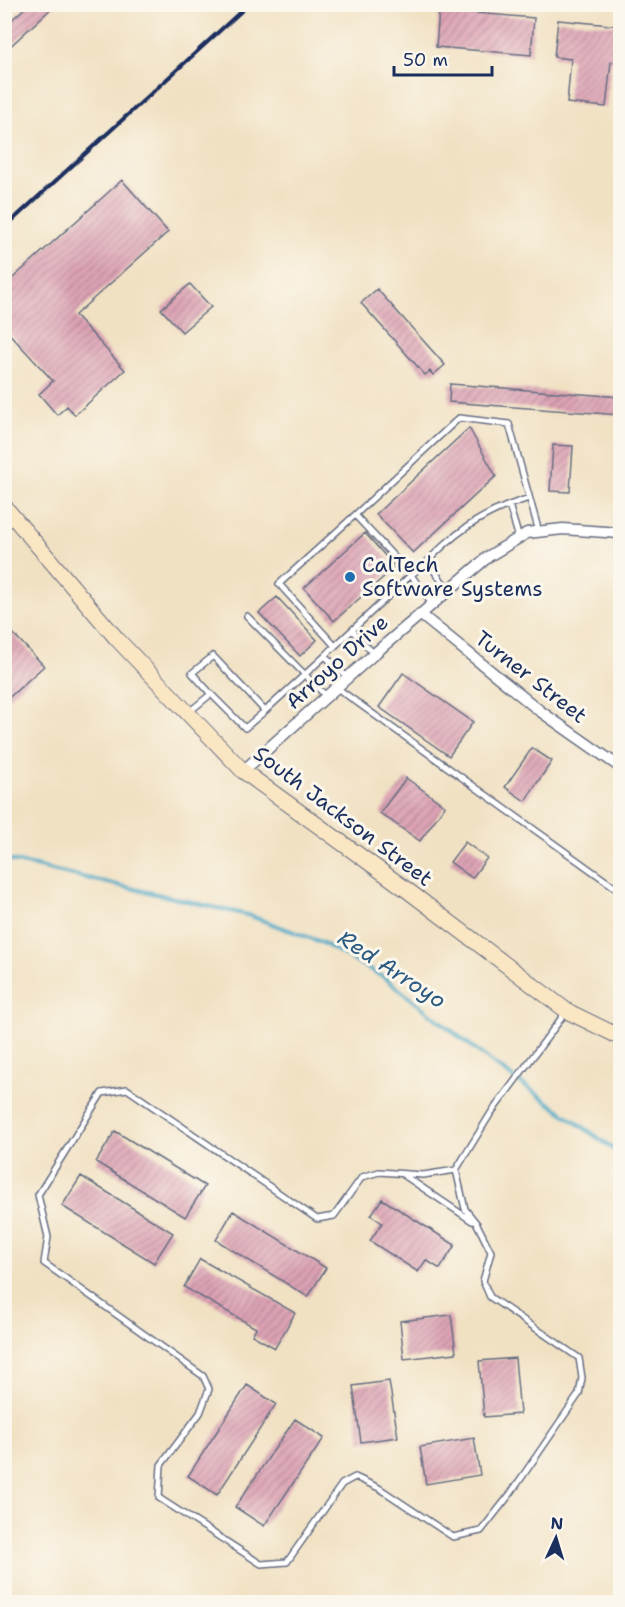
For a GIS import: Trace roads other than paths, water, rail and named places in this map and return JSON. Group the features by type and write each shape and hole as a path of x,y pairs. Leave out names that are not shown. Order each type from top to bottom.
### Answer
{"main road":[{"name":"South Jackson Street","path":"4,506 117,639 243,771 407,890 567,1011 621,1037"}],"street":[{"name":"Arroyo Drive","path":"243,771 374,654 489,556 527,533 564,529 621,533"},
{"name":"Turner Street","path":"420,614 540,711 621,767"}],"lane":[{"path":"335,646 279,584 459,418 509,424 538,532"},
{"path":"265,711 213,656 192,673 245,728 265,711 304,676 443,544 493,511 529,498"},
{"path":"509,505 519,538"},
{"path":"355,514 411,575 432,604"},
{"path":"427,561 449,590"},
{"path":"247,616 327,697"},
{"path":"352,630 374,654"},
{"path":"325,656 348,678"},
{"path":"337,688 621,891"},
{"path":"188,714 211,694"},
{"path":"456,1170 423,1175 380,1172 362,1177 334,1216 317,1219 127,1089 102,1093 38,1195 48,1237 44,1263 203,1376 209,1389 200,1413 161,1466 159,1498 261,1564 287,1562 342,1484 355,1477 379,1488 453,1537 481,1531 511,1493 579,1394 582,1378 579,1358 490,1297 483,1281 491,1252 477,1224 465,1209 456,1170 490,1113 567,1011"},
{"path":"401,1174 477,1224"}],"waterway":[{"name":"Red Arroyo","path":"4,859 248,915 321,942 385,978 494,1064 611,1147 620,1156"}],"railway":[{"path":"4,228 249,4"}],"place":[{"name":"CalTech Software Systems","path":"350,577"}]}
